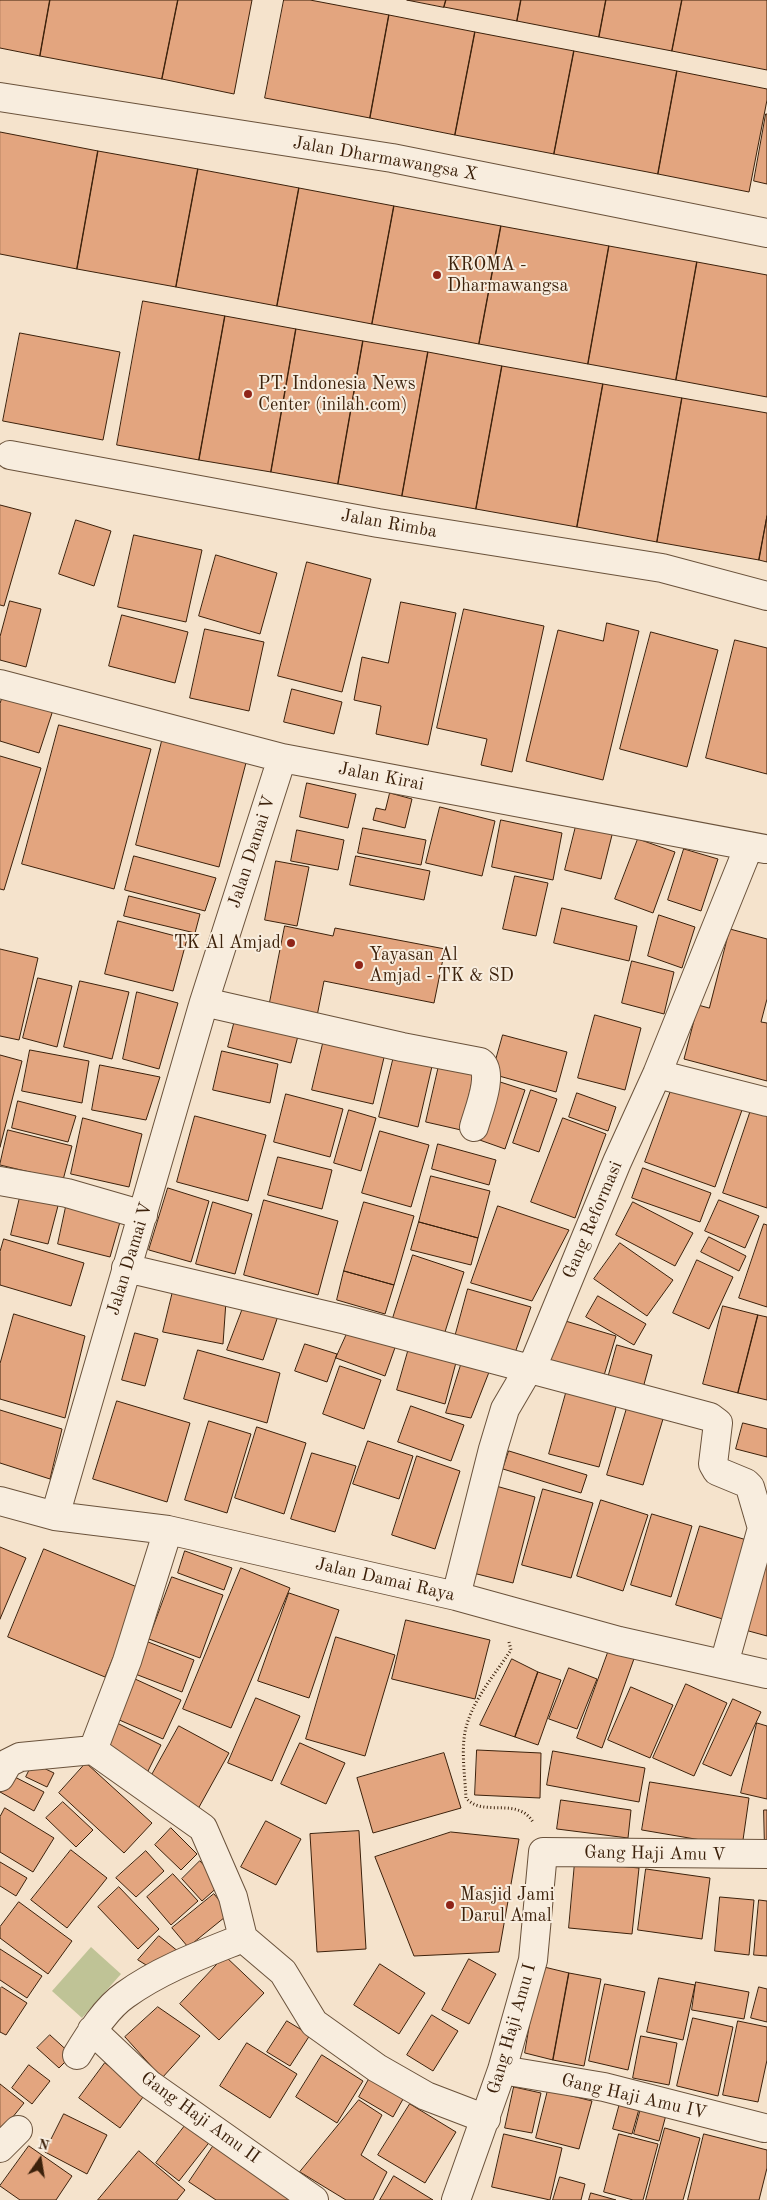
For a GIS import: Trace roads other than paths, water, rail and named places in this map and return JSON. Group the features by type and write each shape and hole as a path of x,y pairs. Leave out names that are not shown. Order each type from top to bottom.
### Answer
{"street":[{"name":"Jalan Dharmawangsa X","path":"0,97 392,158 767,233"},
{"name":"Jalan Rimba","path":"10,455 378,523 662,568 767,596"},
{"name":"Jalan Kirai","path":"0,684 282,758 758,848"},
{"name":"Jalan Damai V","path":"55,1516 126,1268 144,1215 204,1002 282,758"},
{"name":"Gang Reformasi","path":"456,1596 495,1441 505,1409 529,1368 532,1368 617,1162 758,848"},
{"path":"204,1002 402,1047 480,1062 484,1065 488,1076 474,1127"},
{"path":"656,1074 767,1102"},
{"path":"0,1181 67,1194 144,1215"},
{"path":"126,1268 346,1320 710,1417 718,1423 713,1464 717,1470 746,1483 750,1487 762,1528 724,1664"},
{"name":"Jalan Damai Raya","path":"0,1501 55,1516 168,1530 502,1607 619,1641 767,1674"},
{"path":"94,1750 126,1662 168,1530"},
{"path":"0,1777 8,1763 20,1757 94,1750 203,1828 233,1897 243,1938 284,1972 314,2023 378,2068 426,2096 486,2119"},
{"name":"Gang Haji Amu V","path":"543,1852 767,1854"},
{"name":"Gang Haji Amu I","path":"456,2200 502,2070 533,1960 543,1852"},
{"path":"77,2055 92,2030 123,1996 170,1968 243,1938"},
{"name":"Gang Haji Amu II","path":"92,2030 149,2084 314,2200"},
{"name":"Gang Haji Amu IV","path":"502,2070 604,2087 764,2128"}],"place":[{"name":"KROMA - Dharmawangsa","path":"437,275"},
{"name":"PT. Indonesia News Center (inilah.com)","path":"248,394"},
{"name":"TK Al Amjad","path":"291,943"},
{"name":"Yayasan Al Amjad - TK & SD","path":"359,965"},
{"name":"Masjid Jami Darul Amal","path":"450,1905"}]}
